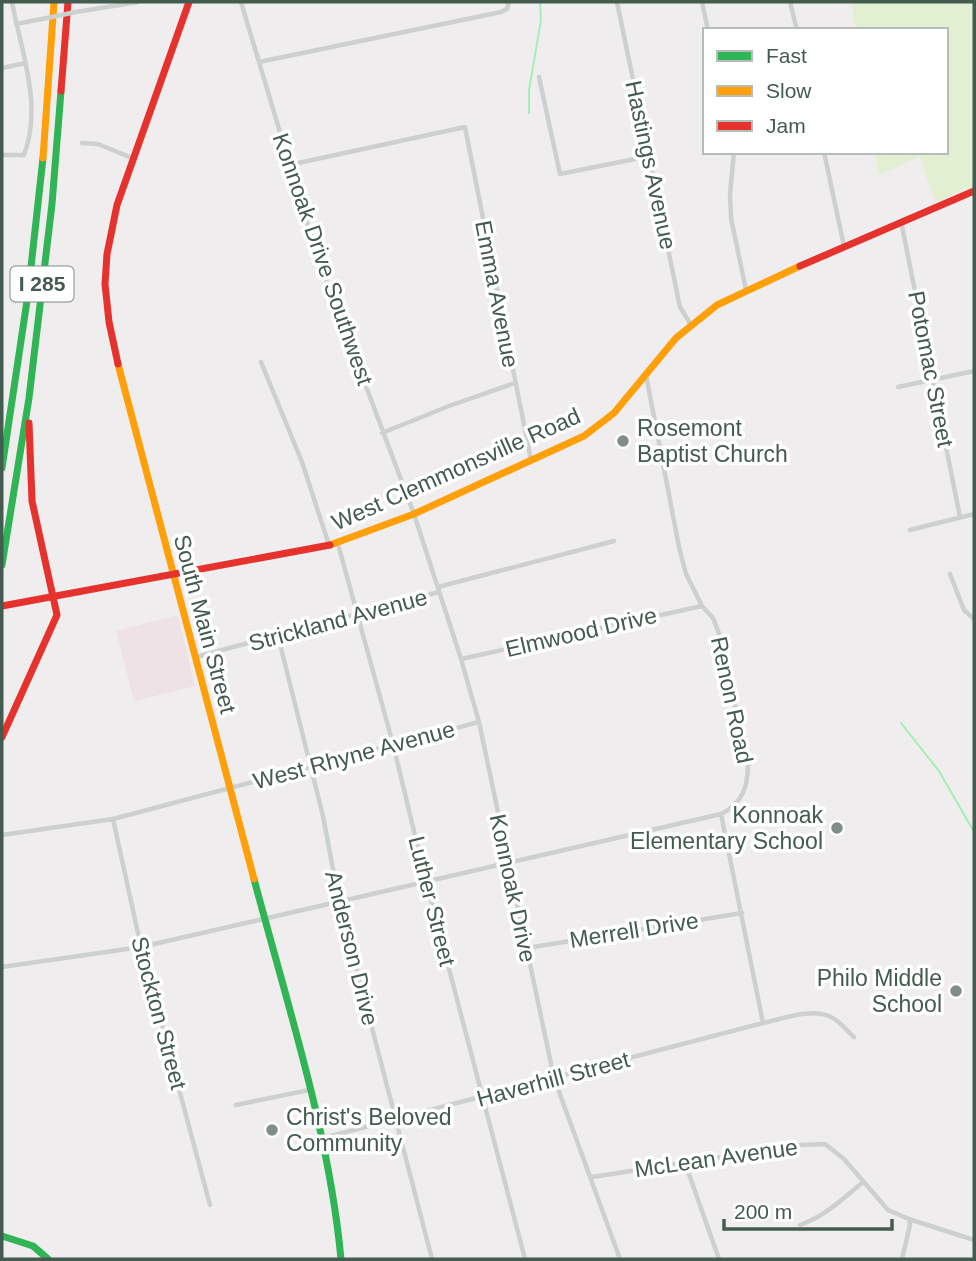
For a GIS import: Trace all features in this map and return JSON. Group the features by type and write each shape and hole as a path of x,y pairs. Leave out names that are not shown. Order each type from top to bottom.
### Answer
{"main road":[{"name":"I 285","path":"2,468 24,327 38,204 54,2"},
{"name":"I 285","path":"2,565 29,398 52,204 68,2"},
{"name":"South Main Street","path":"188,2 117,205 109,240 106,305 124,390 322,1138 337,1206 341,1259"},
{"name":"West Clemmonsville Road","path":"2,606 334,545 414,514 568,445 596,429 614,414 676,338 717,305 844,246 974,191"},
{"path":"2,737 57,615 32,500 29,398"},
{"path":"2,444 10,420"},
{"path":"2,1236 33,1246 48,1259"}],"street":[{"path":"2,155 24,155 30,139 32,110 26,63 12,2"},
{"path":"16,24 138,2"},
{"name":"Konnoak Drive Southwest","path":"242,2 320,266 414,514"},
{"path":"258,62 501,12 507,9 509,2"},
{"name":"Hastings Avenue","path":"617,2 680,307 691,325"},
{"path":"702,2 708,28"},
{"path":"790,2 796,28"},
{"path":"2,68 26,63"},
{"path":"539,77 560,174 650,156"},
{"name":"Emma Avenue","path":"289,165 465,127 531,461"},
{"path":"82,143 98,144 132,158"},
{"path":"734,154 731,218 746,290"},
{"path":"824,154 844,246"},
{"name":"Potomac Street","path":"901,221 960,517"},
{"name":"Luther Street","path":"261,362 302,462 359,615 526,1259"},
{"path":"898,387 974,371"},
{"name":"Renon Road","path":"646,374 686,574 702,606 713,618 720,636 748,764 748,784 740,800 721,814"},
{"path":"382,433 515,383"},
{"name":"Konnoak Drive","path":"414,514 479,722 554,1078 620,1259"},
{"path":"910,530 974,514"},
{"name":"Strickland Avenue","path":"195,657 359,615 438,589 614,541"},
{"path":"950,574 964,610 974,619"},
{"name":"Elmwood Drive","path":"461,659 702,606"},
{"name":"Anderson Drive","path":"278,636 323,816 339,901 432,1259"},
{"name":"West Rhyne Avenue","path":"2,835 113,819 479,722"},
{"path":"2,967 141,947 721,814 763,1023"},
{"name":"Stockton Street","path":"113,819 141,947 210,1205"},
{"name":"Merrell Drive","path":"527,948 742,912"},
{"name":"Haverhill Street","path":"322,1138 783,1019 826,1015 854,1037"},
{"path":"236,1105 309,1090"},
{"name":"McLean Avenue","path":"592,1177 798,1145 825,1144 844,1159 888,1210 974,1240"},
{"path":"685,1163 719,1259"},
{"path":"800,1225 814,1220 834,1207 863,1182"},
{"path":"902,1259 909,1219"}],"shaded area":[{"path":"178,615 195,686 134,701 116,631"}],"green space":[{"path":"851,2 974,2 974,185 935,202 920,156 879,175 875,154 948,154 948,28 856,28"}],"waterway":[{"path":"529,113 529,90 541,20 540,2"},
{"path":"901,723 939,771 974,832"}],"traffic: fast":[{"path":"2,565 29,398 52,204 61,91"},
{"path":"2,468 28,294 43,158"},
{"path":"254,879 317,1115 341,1259"},
{"path":"2,1236 33,1246 48,1259"}],"traffic: slow":[{"path":"43,158 54,2"},
{"path":"330,545 414,514 584,436 614,413 676,338 717,305 800,266"},
{"path":"118,364 254,879"}],"traffic: jam":[{"path":"61,91 68,2"},
{"path":"118,364 109,322 105,284 107,254 117,205 189,2"},
{"path":"800,266 974,191"},
{"path":"2,737 57,615 32,501 29,423"},
{"path":"2,606 330,545"}],"place":[{"name":"Rosemont Baptist Church","path":"623,441"},
{"name":"Konnoak Elementary School","path":"837,828"},
{"name":"Philo Middle School","path":"956,991"},
{"name":"Christ's Beloved Community","path":"272,1130"}]}
